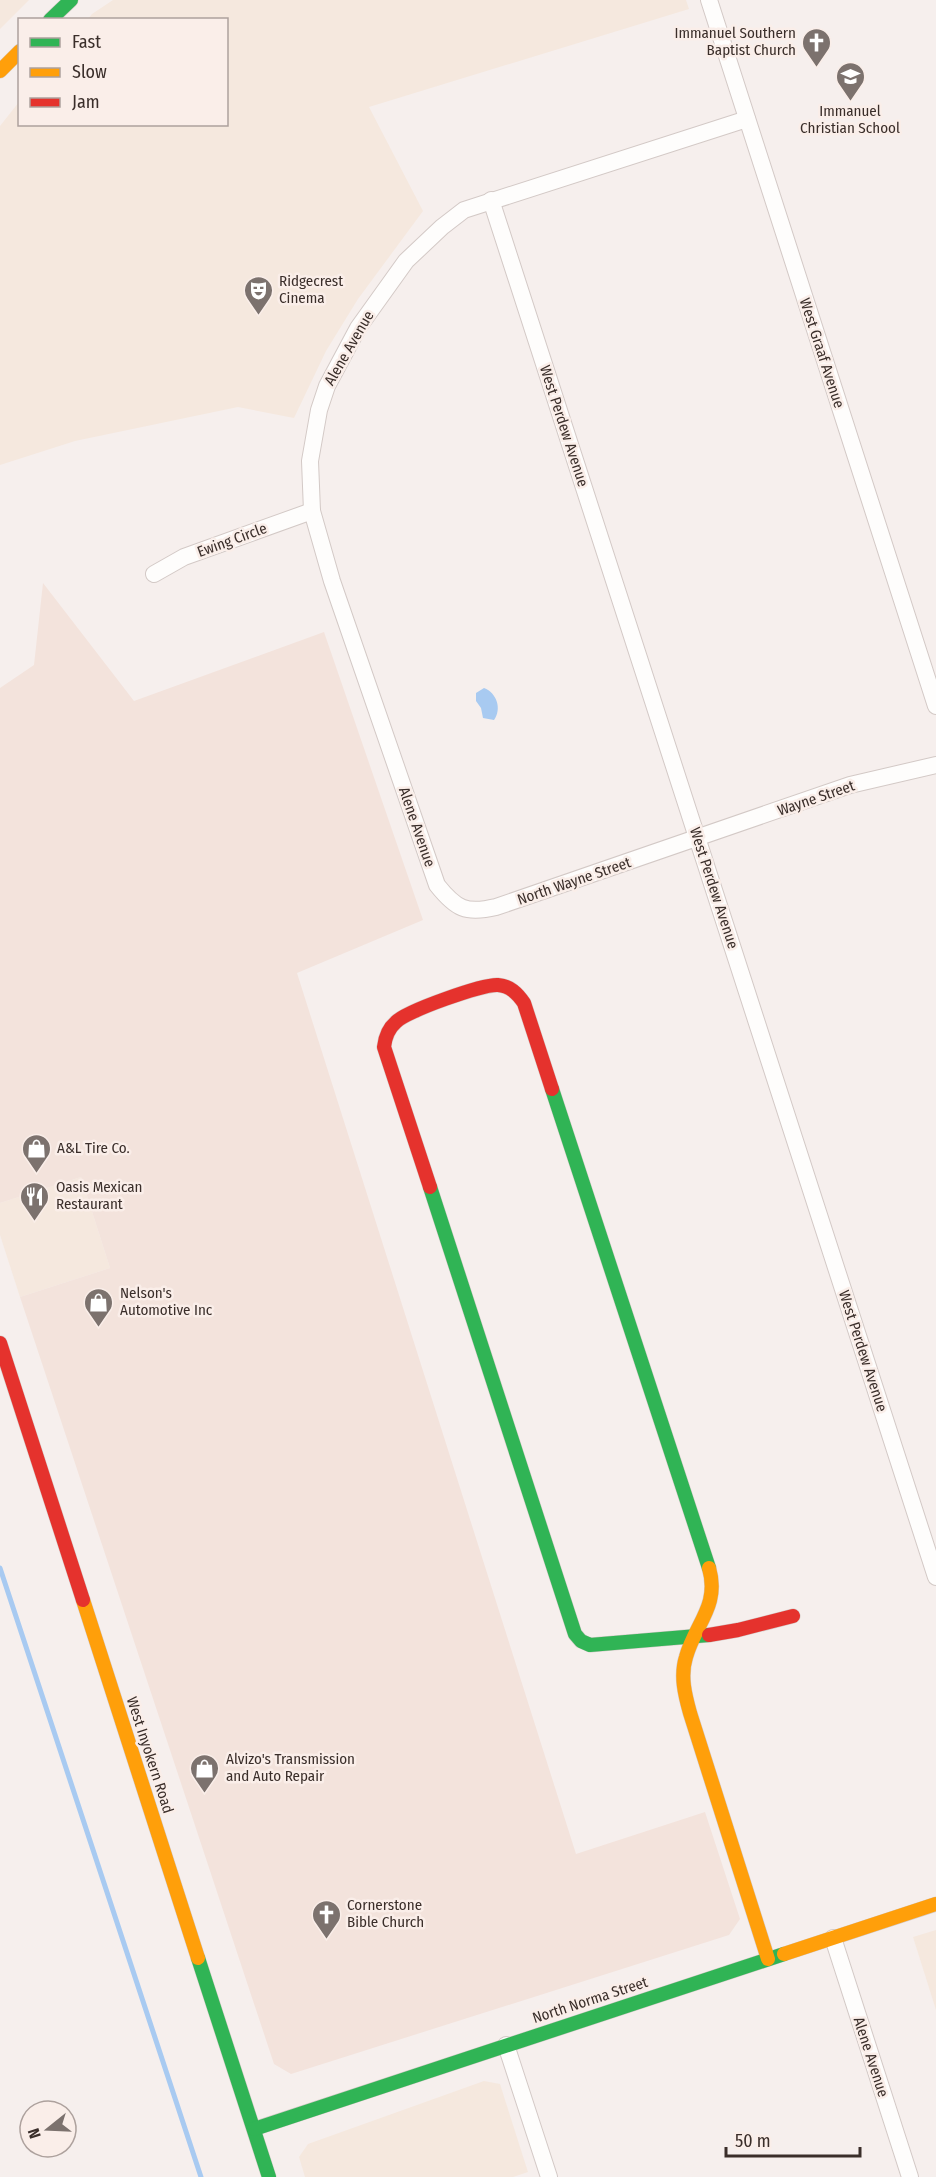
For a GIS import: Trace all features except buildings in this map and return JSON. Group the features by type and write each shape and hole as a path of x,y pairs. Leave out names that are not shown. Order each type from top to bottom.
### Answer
{"street":[{"path":"52,18 71,0"},
{"name":"West Graaf Avenue","path":"709,0 936,706"},
{"path":"0,71 18,53"},
{"name":"Alene Avenue","path":"451,902 437,885 332,580 312,511 310,461 319,410 327,386 358,328 406,261 464,210 747,118"},
{"name":"West Perdew Avenue","path":"491,200 936,1577"},
{"name":"Ewing Circle","path":"154,574 184,557 312,511"},
{"name":"Wayne Street","path":"698,838 850,785 936,765"},
{"name":"North Wayne Street","path":"451,902 469,911 496,907 698,838"},
{"path":"768,1959 712,1787 685,1691 684,1667 693,1637 710,1607 712,1586 710,1571 524,1003 516,991 507,986 494,985 413,1012 397,1020 384,1040 384,1047 570,1624 581,1641 590,1646 693,1637 738,1630 793,1616"},
{"name":"West Inyokern Road","path":"0,1343 269,2177"},
{"name":"North Norma Street","path":"254,2129 936,1904"},
{"name":"Alene Avenue","path":"833,1938 910,2177"},
{"path":"506,2045 549,2177"}],"shaded area":[{"path":"0,0 29,0 0,29"},
{"path":"113,0 686,0 689,9 369,107 423,211 358,299 326,351 294,418 238,407 75,441 0,465 0,126 18,103 18,126 228,126 228,18 89,18"},
{"path":"43,583 134,701 324,632 423,920 297,973 576,1854 705,1812 740,1919 729,1935 291,2074 274,2064 20,1297 110,1268 81,1177 0,1203 0,688 34,665"},
{"path":"81,1177 110,1268 20,1297 0,1235 0,1203"},
{"path":"936,1930 936,2010 913,1937"},
{"path":"484,2081 500,2084 528,2172 513,2177 305,2177 299,2157 308,2144"}],"water":[{"path":"484,688 495,697 497,702 498,711 494,720 483,718 481,708 476,701 476,693"}],"waterway":[{"path":"0,1568 201,2177"}],"traffic: fast":[{"path":"52,18 71,0"},
{"path":"552,1089 709,1568"},
{"path":"430,1187 575,1634 581,1641 590,1645 709,1635"},
{"path":"254,2129 784,1954"},
{"path":"198,1958 269,2177"}],"traffic: slow":[{"path":"0,71 18,53"},
{"path":"709,1568 712,1581 709,1604 690,1645 683,1671 686,1699 768,1959"},
{"path":"83,1600 198,1958"},
{"path":"784,1954 936,1904"}],"traffic: jam":[{"path":"430,1187 384,1047 388,1033 396,1022 414,1011 462,993 498,985 510,988 524,1003 552,1089"},
{"path":"0,1343 83,1600"},
{"path":"709,1635 793,1616"}],"place":[{"name":"Immanuel Southern Baptist Church","path":"817,68"},
{"name":"Immanuel Christian School","path":"850,102"},
{"name":"Ridgecrest Cinema","path":"258,316"},
{"name":"A&L Tire Co.","path":"36,1174"},
{"name":"Oasis Mexican Restaurant","path":"35,1222"},
{"name":"Nelson's Automotive Inc","path":"99,1328"},
{"name":"Alvizo's Transmission and Auto Repair","path":"205,1794"},
{"name":"Cornerstone Bible Church","path":"326,1940"}]}
